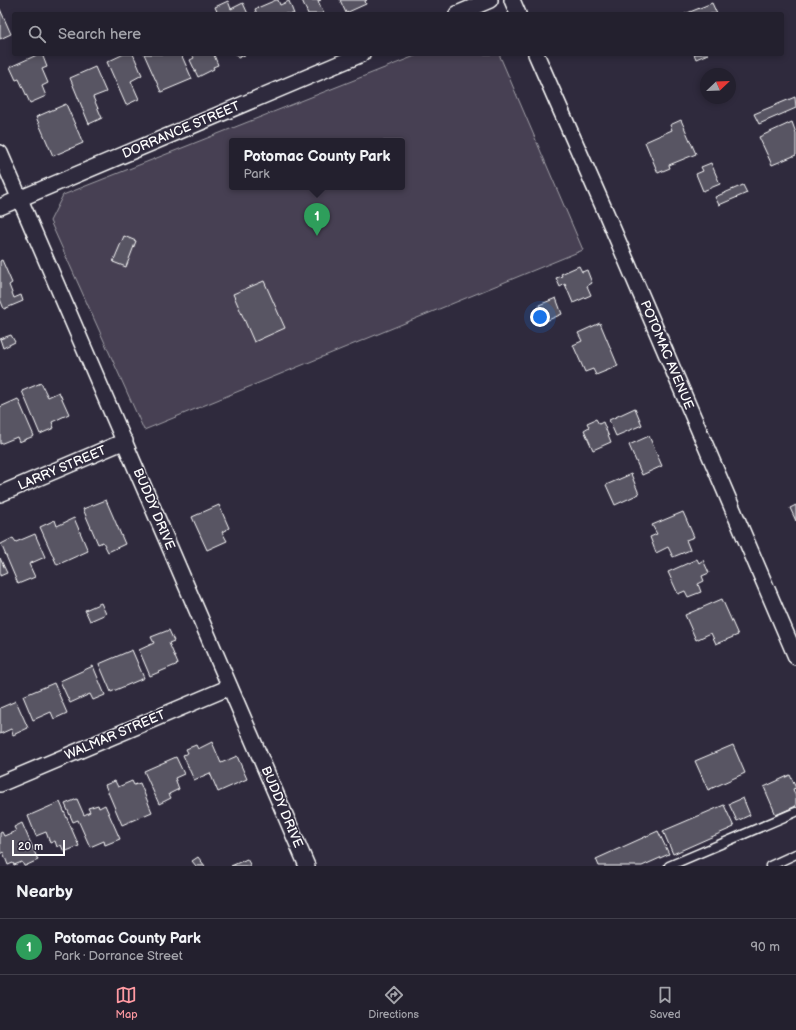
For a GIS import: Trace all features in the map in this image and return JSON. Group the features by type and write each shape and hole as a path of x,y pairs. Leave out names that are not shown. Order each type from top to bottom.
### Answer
{"street":[{"path":"462,12 490,0"},
{"path":"512,0 517,12"},
{"name":"DORRANCE STREET","path":"0,207 357,56"},
{"name":"POTOMAC AVENUE","path":"537,56 606,213 796,656"},
{"name":"BUDDY DRIVE","path":"0,153 307,866"},
{"name":"LARRY STREET","path":"0,494 125,441"},
{"name":"WALMAR STREET","path":"0,784 230,687"}],"lane":[{"path":"669,866 796,812"},
{"path":"770,866 796,854"}],"shaded area":[{"path":"415,56 500,56 583,250 144,430 50,221 63,195"}],"building":[{"path":"278,0 280,5 289,1 293,12 256,12 255,9"},
{"path":"302,0 321,0 318,1 323,12 307,12"},
{"path":"340,0 367,0 365,1 366,4 346,12"},
{"path":"228,1 231,9 243,3 247,12 217,12 215,7"},
{"path":"712,3 716,12 690,12"},
{"path":"0,9 11,34 0,39"},
{"path":"35,56 43,56 47,67 42,69 48,83 42,86 46,96 30,103 19,79 16,80 10,67"},
{"path":"120,56 134,56 142,75 131,81 139,99 126,105 107,62"},
{"path":"145,56 182,56 192,79 161,92"},
{"path":"193,56 214,56 218,65 213,67 214,69 198,77 190,60 194,58"},
{"path":"695,56 703,56 696,59"},
{"path":"95,67 106,92 93,97 102,118 89,124 70,78"},
{"path":"795,97 796,108 759,124 754,114"},
{"path":"66,104 83,143 53,156 36,117"},
{"path":"681,120 696,154 669,165 670,168 658,173 645,142 672,130 670,125"},
{"path":"792,122 796,133 796,155 772,165 759,137"},
{"path":"711,163 720,184 703,191 696,174 703,171 701,167"},
{"path":"743,185 747,193 719,205 715,197"},
{"path":"124,236 136,241 126,267 113,262"},
{"path":"2,260 12,283 9,285 14,298 21,295 23,301 4,309 0,299 0,261"},
{"path":"579,266 582,272 587,270 592,283 587,286 591,295 573,303 565,284 560,287 556,278 562,276 561,274"},
{"path":"264,281 285,328 254,342 233,294"},
{"path":"556,298 562,314 546,321 539,305"},
{"path":"600,323 618,366 596,375 593,369 585,372 573,345 582,341 578,333"},
{"path":"11,335 15,342 3,348 0,339"},
{"path":"41,383 48,397 59,392 69,414 52,422 54,428 40,434 22,391"},
{"path":"18,399 34,436 19,442 17,437 0,444 0,407"},
{"path":"635,408 642,425 616,436 609,420"},
{"path":"596,419 599,424 603,422 611,442 593,450 584,430 589,427 587,423"},
{"path":"649,436 662,466 642,475 629,445"},
{"path":"631,474 639,494 615,505 606,485"},
{"path":"106,500 125,544 108,552 103,542 98,544 83,509"},
{"path":"219,505 229,528 222,532 227,541 207,550 192,517"},
{"path":"796,505 796,521 790,508"},
{"path":"683,512 694,537 686,540 690,550 673,557 668,547 656,553 650,537 657,534 652,525"},
{"path":"74,518 88,551 57,565 40,527 55,520 57,526"},
{"path":"35,534 45,557 29,564 35,577 18,584 1,544 13,538 16,542"},
{"path":"0,558 7,573 0,576"},
{"path":"697,559 699,563 703,560 709,573 702,576 704,581 698,584 701,592 688,597 685,591 678,594 668,572"},
{"path":"722,599 738,635 716,644 711,633 696,640 685,615"},
{"path":"101,603 106,614 90,621 85,610"},
{"path":"169,630 174,641 169,643 178,664 150,676 139,650 154,643 151,637"},
{"path":"132,650 144,678 111,692 99,664"},
{"path":"93,666 105,695 93,700 90,694 70,703 60,681"},
{"path":"54,683 67,713 54,719 51,712 33,720 23,696"},
{"path":"16,701 28,728 13,735 11,729 0,734 0,708"},
{"path":"212,742 221,763 237,756 247,779 218,792 210,773 194,780 183,755 188,753 186,749 196,745 198,749"},
{"path":"733,745 745,773 708,790 695,761"},
{"path":"176,757 184,774 175,778 179,789 169,794 171,798 159,804 144,771"},
{"path":"790,775 796,788 793,789 796,797 796,806 776,815 764,787"},
{"path":"115,781 118,787 132,781 134,785 140,783 152,812 122,825 105,785"},
{"path":"743,798 750,815 737,821 729,804"},
{"path":"77,799 84,815 90,812 88,808 98,805 99,808 105,805 120,839 105,845 104,841 90,847 78,820 73,822 65,804"},
{"path":"60,802 79,846 64,852 61,845 57,847 55,841 50,843 46,832 36,836 28,816"},
{"path":"724,805 734,827 673,854 663,831"},
{"path":"22,823 38,860 25,866 22,862 14,865 13,863 8,865 3,852 0,854 0,833 2,832 4,836 16,831 14,827"},
{"path":"658,831 669,854 642,866 599,866 596,859"},
{"path":"198,857 205,866 196,866 192,861"},
{"path":"247,859 251,866 231,866"}],"place":[{"name":"Potomac County Park","path":"317,236"}]}
